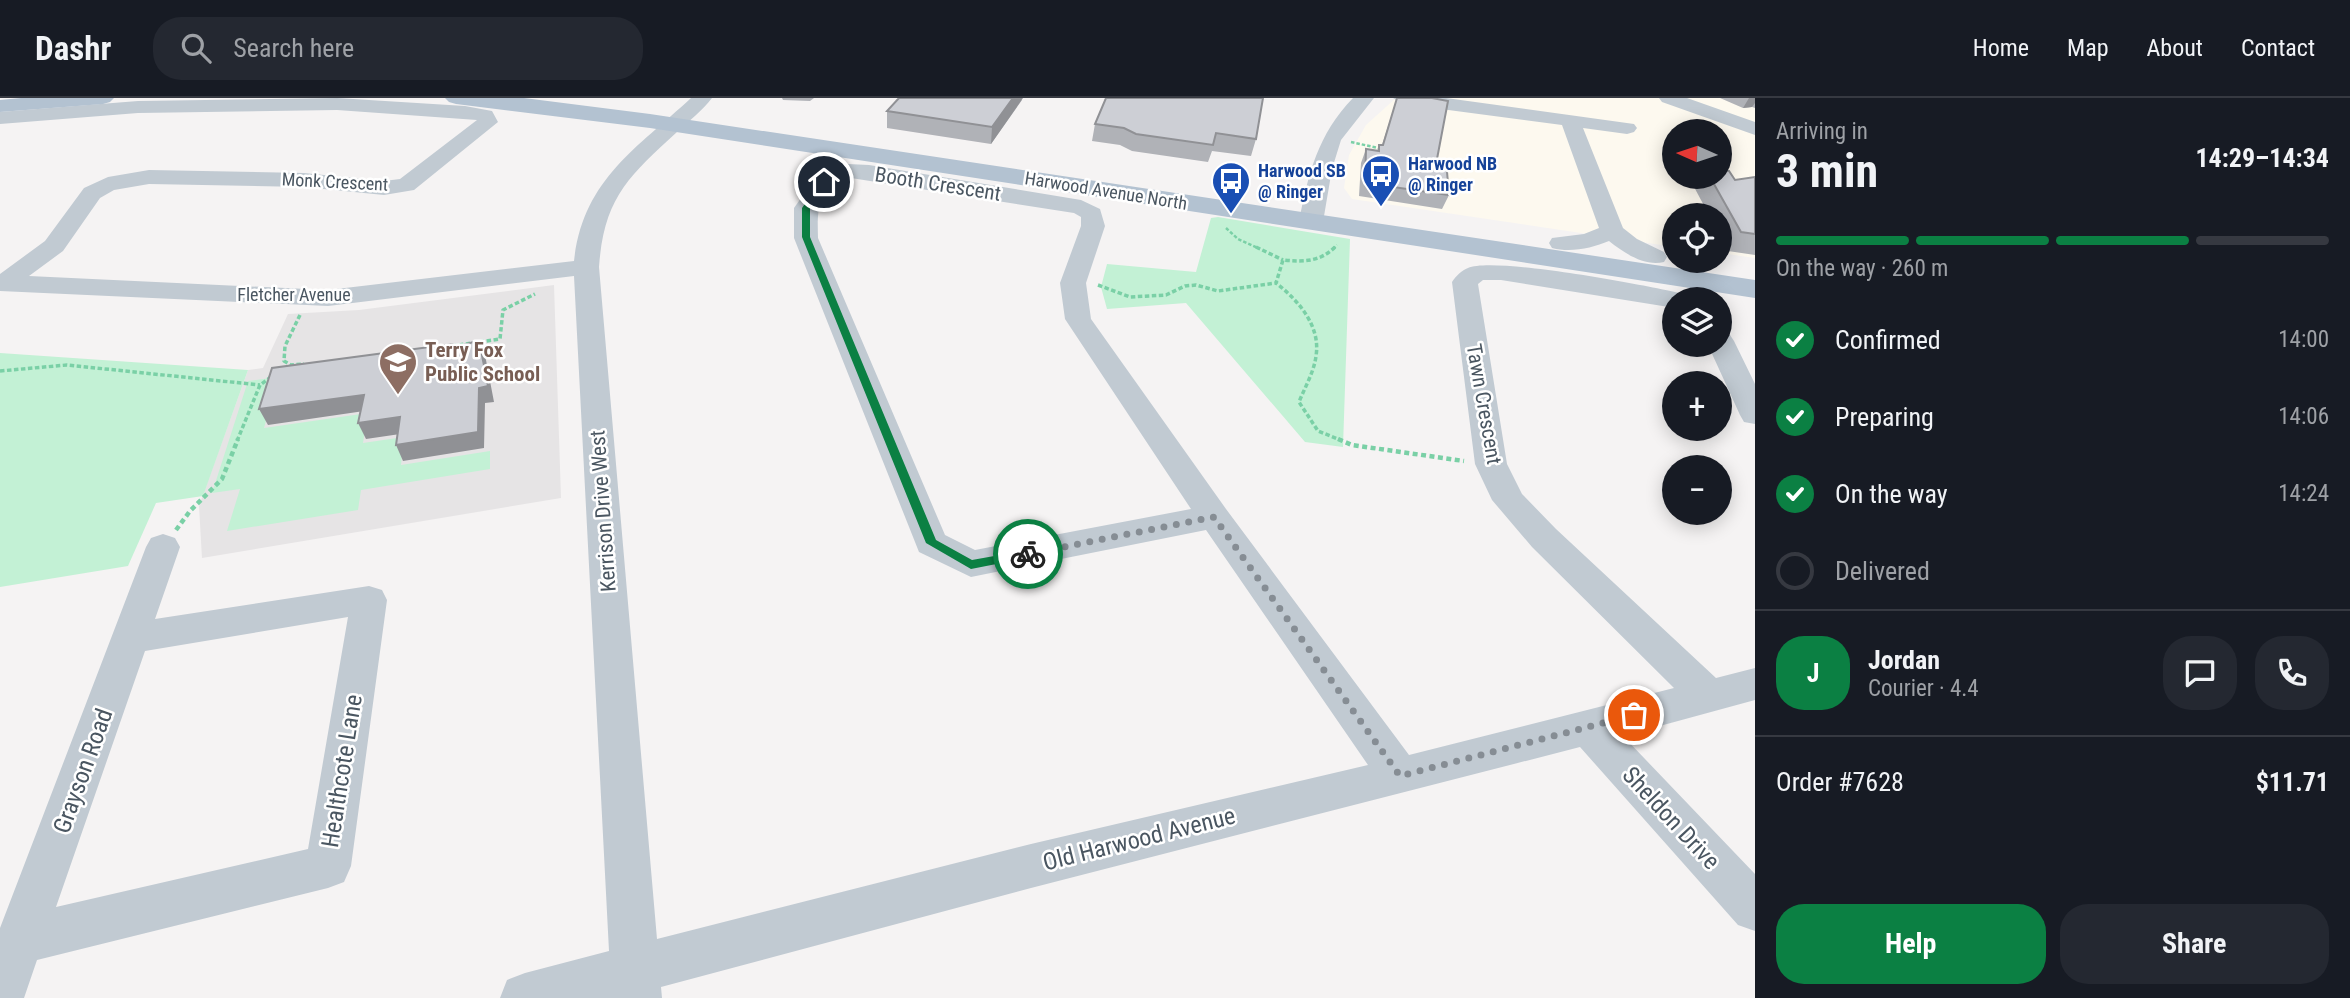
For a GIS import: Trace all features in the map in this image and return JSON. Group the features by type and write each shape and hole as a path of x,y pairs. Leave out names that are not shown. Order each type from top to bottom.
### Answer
{"main road":[{"path":"0,106 103,98"},
{"name":"Harwood Avenue North","path":"456,98 686,112 1223,209 1312,214 1561,243 1662,258"},
{"name":"Harwood Avenue North","path":"571,98 686,112 1755,289"},
{"name":"Harwood Avenue North","path":"1732,268 1755,272"}],"street":[{"path":"1312,214 1322,157 1342,119 1364,98"},
{"path":"1404,98 1627,128"},
{"path":"1670,98 1755,130"},
{"name":"Monk Crescent","path":"0,118 138,107 337,104 465,112 485,115 488,121 420,176 406,184 384,188 304,180 222,177 149,177 108,184 92,193 54,246 2,284"},
{"name":"Kerrison Drive West","path":"636,983 586,267 591,228 598,209 633,164 686,112"},
{"path":"1570,121 1612,231 1628,244 1662,256"},
{"name":"Booth Crescent","path":"1214,517 971,564 931,543 806,237 806,208 824,182 848,171 869,172 1081,207 1093,214 1093,226 1073,283 1078,319 1214,517 1400,776"},
{"path":"1561,243 1588,240 1612,231"},
{"name":"Fletcher Avenue","path":"2,284 147,288 266,298 328,298 586,267"},
{"name":"Tawn Crescent","path":"1662,298 1501,271 1477,273 1465,282 1491,464 1509,500 1668,660 1709,696"},
{"path":"1728,357 1755,415"},
{"name":"Grayson Road","path":"0,995 163,547"},
{"name":"Healthcote Lane","path":"20,940 328,866 369,600 132,638"},
{"name":"Old Harwood Avenue","path":"525,998 636,983 1031,866 1400,776 1755,684"},
{"name":"Sheldon Drive","path":"1588,727 1755,908"}],"path":[{"path":"1351,142 1389,150"},
{"path":"1223,209 1225,228 1238,239 1283,260 1311,262 1328,255 1337,247 1339,234"},
{"path":"1276,283 1283,260"},
{"path":"1095,283 1130,297 1166,295 1185,286 1196,285 1218,291 1276,283 1292,294 1312,322 1317,352 1299,402 1318,431 1352,445 1464,461"},
{"path":"446,346 500,340 503,310 544,289"},
{"path":"302,311 285,346 284,361 290,364 313,363"},
{"path":"163,547 190,510 222,479 260,385 290,364"},
{"path":"0,371 67,365 260,385"}],"shaded area":[{"path":"1396,98 1755,98 1755,258 1732,255 1732,203 1662,203 1662,245 1352,199 1344,188 1349,155 1366,125"},
{"name":"Terry Fox Public School","path":"554,285 561,498 202,558 199,506 248,370 263,368 288,314 359,310"}],"green space":[{"path":"1211,218 1350,239 1343,447 1305,442 1186,303 1107,309 1101,287 1107,264 1196,272"},
{"path":"0,353 248,370 203,496 156,503 128,566 0,587"},
{"path":"278,377 264,428 368,413 363,443 404,437 401,465 490,451 490,469 361,490 358,510 227,531 240,489 212,493 248,381"}],"building":[{"path":"899,98 1013,98 992,127 887,111"},
{"path":"1106,98 1263,98 1256,139 1216,133 1213,145 1136,134 1124,128 1095,124"},
{"path":"1397,98 1448,101 1437,159 1446,160 1449,195 1365,183 1366,149 1379,151 1379,145 1383,145"},
{"path":"1732,176 1735,180 1755,177 1755,234 1741,232 1732,216 1732,203 1725,203 1717,189 1732,189"},
{"path":"473,342 480,345 488,386 479,388 478,432 396,445 400,417 358,423 364,395 259,409 272,368 452,344 458,347"}],"way so far":[{"path":"1028,554 1214,517 1400,776 1634,715"}],"place":[{"name":"Harwood NB @ Ringer","path":"1381,208"},
{"name":"Harwood SB @ Ringer","path":"1231,215"},
{"name":"Terry Fox Public School","path":"398,396"}],"route":[{"path":"824,182 806,208 806,237 931,543 971,564 1028,554"}]}
